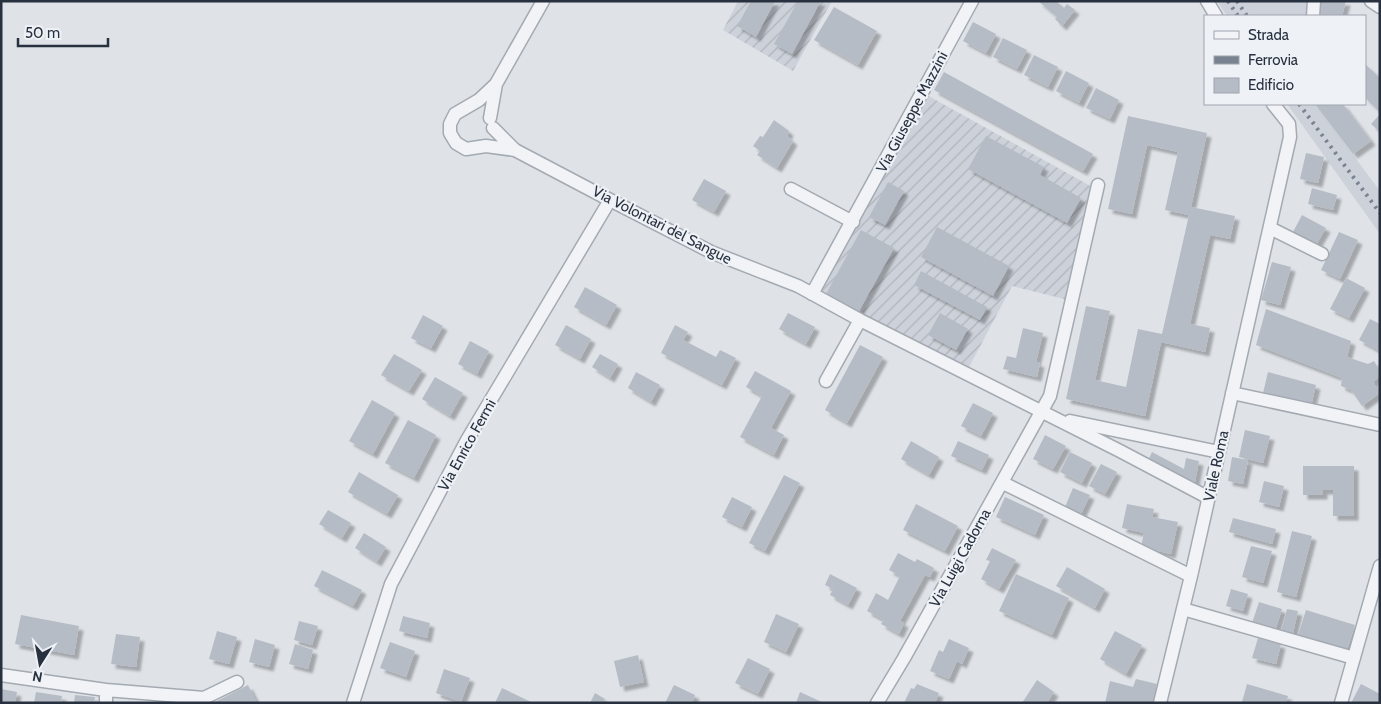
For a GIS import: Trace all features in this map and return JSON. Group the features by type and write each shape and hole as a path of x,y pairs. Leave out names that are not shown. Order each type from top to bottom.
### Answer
{"street":[{"name":"Via Volontari del Sangue","path":"515,150 482,147 473,150 464,148 456,144 451,136 450,126 452,118 459,111 479,100 496,84 543,1"},
{"name":"Via Giuseppe Mazzini","path":"812,294 972,1"},
{"path":"1207,1 1215,15"},
{"path":"1371,1 1380,6"},
{"name":"Via Volontari del Sangue","path":"482,147 491,137 496,84"},
{"name":"Viale Roma","path":"1160,703 1209,498 1290,131 1284,118 1274,105"},
{"name":"Via Volontari del Sangue","path":"468,107 480,108 515,150 711,252 779,277 812,294"},
{"path":"1041,412 1050,396 1098,185"},
{"path":"791,188 853,222"},
{"name":"Via Enrico Fermi","path":"353,703 391,584 467,440 610,200"},
{"path":"1270,228 1322,254"},
{"path":"812,294 1209,498"},
{"path":"826,381 860,320"},
{"path":"1232,393 1380,424"},
{"name":"Via Luigi Cadorna","path":"877,703 1003,483 1041,412"},
{"path":"1054,418 1130,432 1219,452"},
{"path":"1120,451 1130,432"},
{"path":"1003,483 1191,576"},
{"path":"1340,703 1378,582 1380,566"},
{"path":"1183,609 1354,658"},
{"path":"1,675 106,697 204,698 236,682"}],"shaded area":[{"path":"738,1 832,1 793,71 723,30"},
{"path":"1217,1 1305,1 1308,5 1306,15 1226,15"},
{"path":"925,94 1094,188 1068,300 1012,286 967,371 825,296 822,290"},
{"path":"1288,105 1316,105 1380,191 1380,234"}],"building":[{"path":"751,1 775,1 756,37 737,26"},
{"path":"798,1 821,1 792,54 774,44"},
{"path":"1038,1 1056,1 1064,8 1067,4 1075,10 1062,26 1055,19 1057,17"},
{"path":"1320,1 1346,1 1342,15 1317,15"},
{"path":"834,7 877,31 858,65 814,40"},
{"path":"973,22 996,34 986,53 963,41"},
{"path":"1003,38 1027,50 1017,69 993,57"},
{"path":"1034,55 1058,67 1048,87 1024,75"},
{"path":"1366,65 1380,78 1380,112 1366,99"},
{"path":"1066,71 1089,83 1079,103 1056,91"},
{"path":"944,72 1093,154 1083,171 934,90"},
{"path":"1096,88 1119,100 1110,119 1086,108"},
{"path":"1316,105 1344,105 1371,141 1353,154"},
{"path":"1380,114 1380,132 1371,124"},
{"path":"1128,116 1207,133 1191,207 1235,216 1230,239 1210,235 1190,324 1210,328 1205,352 1161,342 1145,416 1066,399 1086,306 1110,311 1095,380 1126,387 1138,329 1162,334 1189,215 1165,210 1178,152 1147,145 1132,214 1108,209"},
{"path":"774,120 789,131 787,136 793,141 777,168 757,155 760,151 753,146 760,136 763,137"},
{"path":"986,136 1044,167 1040,175 1081,198 1067,223 968,169"},
{"path":"1306,153 1324,157 1318,183 1300,179"},
{"path":"704,179 726,191 714,212 692,200"},
{"path":"888,182 904,191 885,225 869,217"},
{"path":"1312,188 1337,195 1333,210 1308,204"},
{"path":"1302,215 1326,228 1316,245 1293,232"},
{"path":"937,227 1009,266 993,296 921,257"},
{"path":"861,230 894,248 859,311 826,294"},
{"path":"1339,232 1358,240 1340,279 1321,270"},
{"path":"1272,262 1291,267 1280,305 1261,300"},
{"path":"921,271 987,307 980,320 914,285"},
{"path":"1346,278 1365,288 1349,318 1330,309"},
{"path":"585,287 617,305 606,325 574,307"},
{"path":"1266,309 1351,341 1347,357 1368,364 1374,361 1380,371 1380,376 1373,382 1380,393 1362,406 1351,390 1341,386 1342,378 1256,345"},
{"path":"788,313 815,327 806,344 779,329"},
{"path":"940,313 968,329 956,350 928,335"},
{"path":"423,315 443,326 431,348 411,338"},
{"path":"1370,319 1380,324 1380,351 1359,340"},
{"path":"566,325 591,339 580,359 555,345"},
{"path":"675,325 688,332 683,340 716,357 720,350 736,358 722,385 661,353"},
{"path":"1023,328 1043,333 1036,362 1040,363 1037,377 1003,369 1007,356 1016,358"},
{"path":"470,341 489,351 477,374 458,364"},
{"path":"860,345 883,357 847,423 825,410"},
{"path":"394,354 422,370 409,391 381,375"},
{"path":"600,354 618,364 610,378 592,367"},
{"path":"755,371 791,391 771,428 784,435 774,455 740,437 762,396 746,387"},
{"path":"636,372 660,385 651,402 628,388"},
{"path":"1268,372 1316,385 1311,406 1263,393"},
{"path":"435,377 463,393 450,416 422,399"},
{"path":"372,400 395,413 373,454 349,441"},
{"path":"973,403 993,413 981,436 961,426"},
{"path":"408,420 436,435 414,478 385,463"},
{"path":"1245,430 1270,436 1263,463 1239,457"},
{"path":"1045,435 1066,446 1053,469 1033,459"},
{"path":"911,441 939,457 929,475 901,459"},
{"path":"958,441 989,455 982,470 951,456"},
{"path":"1070,452 1092,463 1082,483 1060,472"},
{"path":"1152,452 1184,469 1186,458 1199,461 1194,487 1147,463"},
{"path":"1232,457 1248,460 1243,484 1228,481"},
{"path":"1101,464 1117,472 1105,494 1089,486"},
{"path":"1303,466 1354,466 1354,516 1333,516 1333,490 1323,490 1323,495 1303,495"},
{"path":"359,472 398,495 387,514 348,492"},
{"path":"784,475 800,483 765,551 749,543"},
{"path":"1264,481 1284,486 1279,507 1259,502"},
{"path":"1073,488 1090,495 1081,514 1065,507"},
{"path":"732,497 752,507 742,527 722,517"},
{"path":"1005,497 1044,515 1035,535 996,517"},
{"path":"916,504 958,526 945,551 903,530"},
{"path":"1127,504 1154,509 1152,517 1178,522 1171,554 1141,547 1144,533 1122,528"},
{"path":"328,510 351,523 342,538 319,524"},
{"path":"1233,518 1276,529 1272,544 1229,532"},
{"path":"1292,531 1312,536 1296,597 1277,592"},
{"path":"364,533 386,547 377,562 355,548"},
{"path":"1251,546 1272,551 1263,583 1242,577"},
{"path":"992,548 1016,560 999,589 981,579 990,561 986,560"},
{"path":"898,553 915,562 917,559 934,568 930,577 925,575 900,621 904,623 899,634 881,624 884,620 867,611 876,593 888,600 900,576 889,570"},
{"path":"1067,567 1105,589 1095,608 1056,586"},
{"path":"322,570 362,590 353,606 314,586"},
{"path":"830,574 857,588 848,605 830,595 833,589 825,585"},
{"path":"1016,574 1069,598 1052,635 999,611"},
{"path":"1231,589 1248,594 1243,611 1226,606"},
{"path":"1259,602 1282,609 1275,631 1252,623"},
{"path":"1287,609 1298,611 1293,633 1281,631"},
{"path":"1306,610 1355,625 1347,650 1298,635"},
{"path":"776,614 799,624 786,652 764,642"},
{"path":"21,615 79,626 74,655 15,644"},
{"path":"403,616 430,623 427,638 399,631"},
{"path":"299,621 318,626 312,645 294,640"},
{"path":"217,631 237,637 229,664 209,659"},
{"path":"1115,631 1142,645 1126,674 1100,659"},
{"path":"116,634 140,637 136,667 111,664"},
{"path":"1258,638 1281,644 1276,664 1252,658"},
{"path":"255,639 275,645 269,667 249,662"},
{"path":"949,639 969,648 962,664 957,661 949,679 930,671 939,650 943,652"},
{"path":"390,642 415,651 406,677 380,668"},
{"path":"295,644 313,650 308,669 289,664"},
{"path":"638,655 644,682 620,687 614,661"},
{"path":"748,658 770,669 758,694 735,683"},
{"path":"444,669 470,678 461,702 436,693"},
{"path":"1136,679 1157,684 1152,703 1105,703 1110,681 1133,687"},
{"path":"1037,680 1054,692 1047,703 1022,703"},
{"path":"917,684 939,693 935,703 904,703 911,688 914,689"},
{"path":"1247,684 1288,696 1286,703 1242,702"},
{"path":"1361,684 1380,694 1380,703 1351,703"},
{"path":"248,685 257,703 213,703"},
{"path":"674,685 695,695 692,703 665,703"},
{"path":"502,688 533,703 495,703"},
{"path":"1,689 17,692 15,703 1,703"},
{"path":"36,692 62,696 61,703 34,703"},
{"path":"800,692 824,703 796,703"},
{"path":"595,693 605,699 602,703 590,703"},
{"path":"75,695 95,697 94,703 74,703"}],"railway":[{"path":"1228,1 1237,15"},
{"path":"1237,1 1246,15"},
{"path":"1300,105 1380,213"}]}
